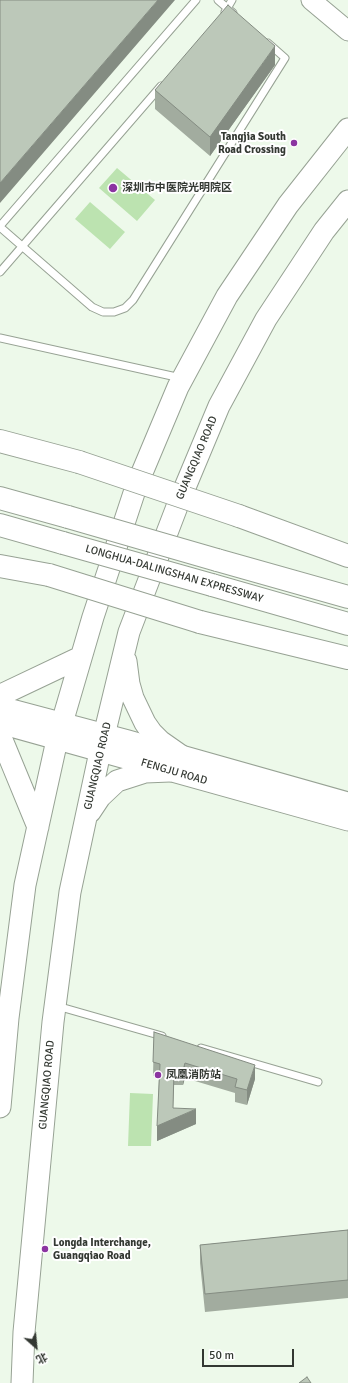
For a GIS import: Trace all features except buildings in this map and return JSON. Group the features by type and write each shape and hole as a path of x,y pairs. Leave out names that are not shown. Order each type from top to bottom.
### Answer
{"highway":[{"path":"0,441 79,462 239,516 348,556"},
{"path":"0,498 348,597"},
{"name":"LONGHUA-DALINGSHAN EXPRESSWAY","path":"0,525 348,624"},
{"path":"0,566 49,576 200,622 348,658"}],"main road":[{"path":"0,1107 8,1018 24,893 38,827 60,731 81,657 136,487 183,378 227,296 288,205 348,128"},
{"name":"GUANGQIAO ROAD","path":"22,1383 25,1324 55,1005 70,892 102,743 129,632 178,504 219,406 266,319 324,231 348,201"},
{"path":"85,822 92,808 100,797 117,781 175,763 170,749 152,733 139,712 133,698 126,668 127,642"},
{"path":"0,700 3,694 81,657"},
{"path":"0,735 38,827"}],"street":[{"path":"311,0 348,31"},
{"name":"FENGJU ROAD","path":"0,706 60,731 102,743 175,763 348,802"},
{"name":"FENGJU ROAD","path":"0,724 60,731"},
{"name":"FENGJU ROAD","path":"175,763 348,821"}],"lane":[{"path":"196,0 0,227 92,307 103,312 114,312 125,308 137,294 285,58 262,38"},
{"path":"218,0 239,18"},
{"path":"218,20 228,8 232,0"},
{"path":"0,272 166,80"},
{"path":"0,338 183,378"},
{"path":"55,1005 168,1038"},
{"path":"190,1045 318,1082"}],"green space":[{"path":"117,168 155,200 137,221 99,188"},
{"path":"90,202 125,232 110,249 75,219"},
{"path":"130,1093 153,1094 151,1146 128,1146"}],"place":[{"name":"Tangjia South Road Crossing","path":"294,143"},
{"name":"深圳市中医院光明院区","path":"113,188"},
{"name":"凤凰消防站","path":"158,1075"},
{"name":"Longda Interchange, Guangqiao Road","path":"45,1249"}]}
